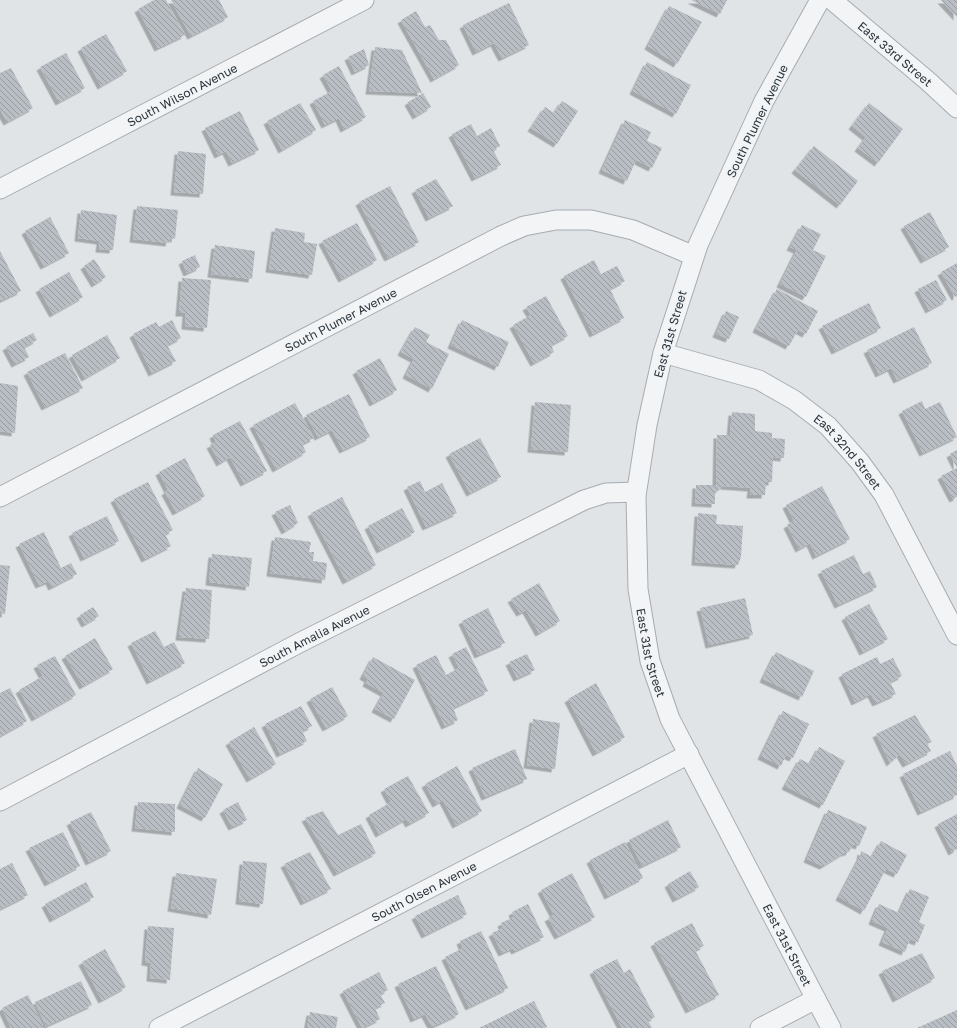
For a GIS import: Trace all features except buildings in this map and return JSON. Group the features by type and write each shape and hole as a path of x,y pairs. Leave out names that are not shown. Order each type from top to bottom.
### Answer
{"street":[{"name":"South Wilson Avenue","path":"0,190 364,0"},
{"name":"South Plumer Avenue","path":"0,497 501,236 524,226 556,220 591,220 633,230 696,250 764,101 820,0"},
{"name":"East 33rd Street","path":"832,0 929,82 957,108"},
{"name":"East 31st Street","path":"696,250 663,353 646,425 636,492 638,589 650,661 670,719 831,1028"},
{"name":"East 32nd Street","path":"663,353 758,380 794,400 828,426 860,462 884,495 957,635"},
{"name":"South Amalia Avenue","path":"0,801 301,642 584,500 606,493 636,492"},
{"name":"South Olsen Avenue","path":"159,1028 689,754"},
{"path":"760,1028 816,999"}]}
